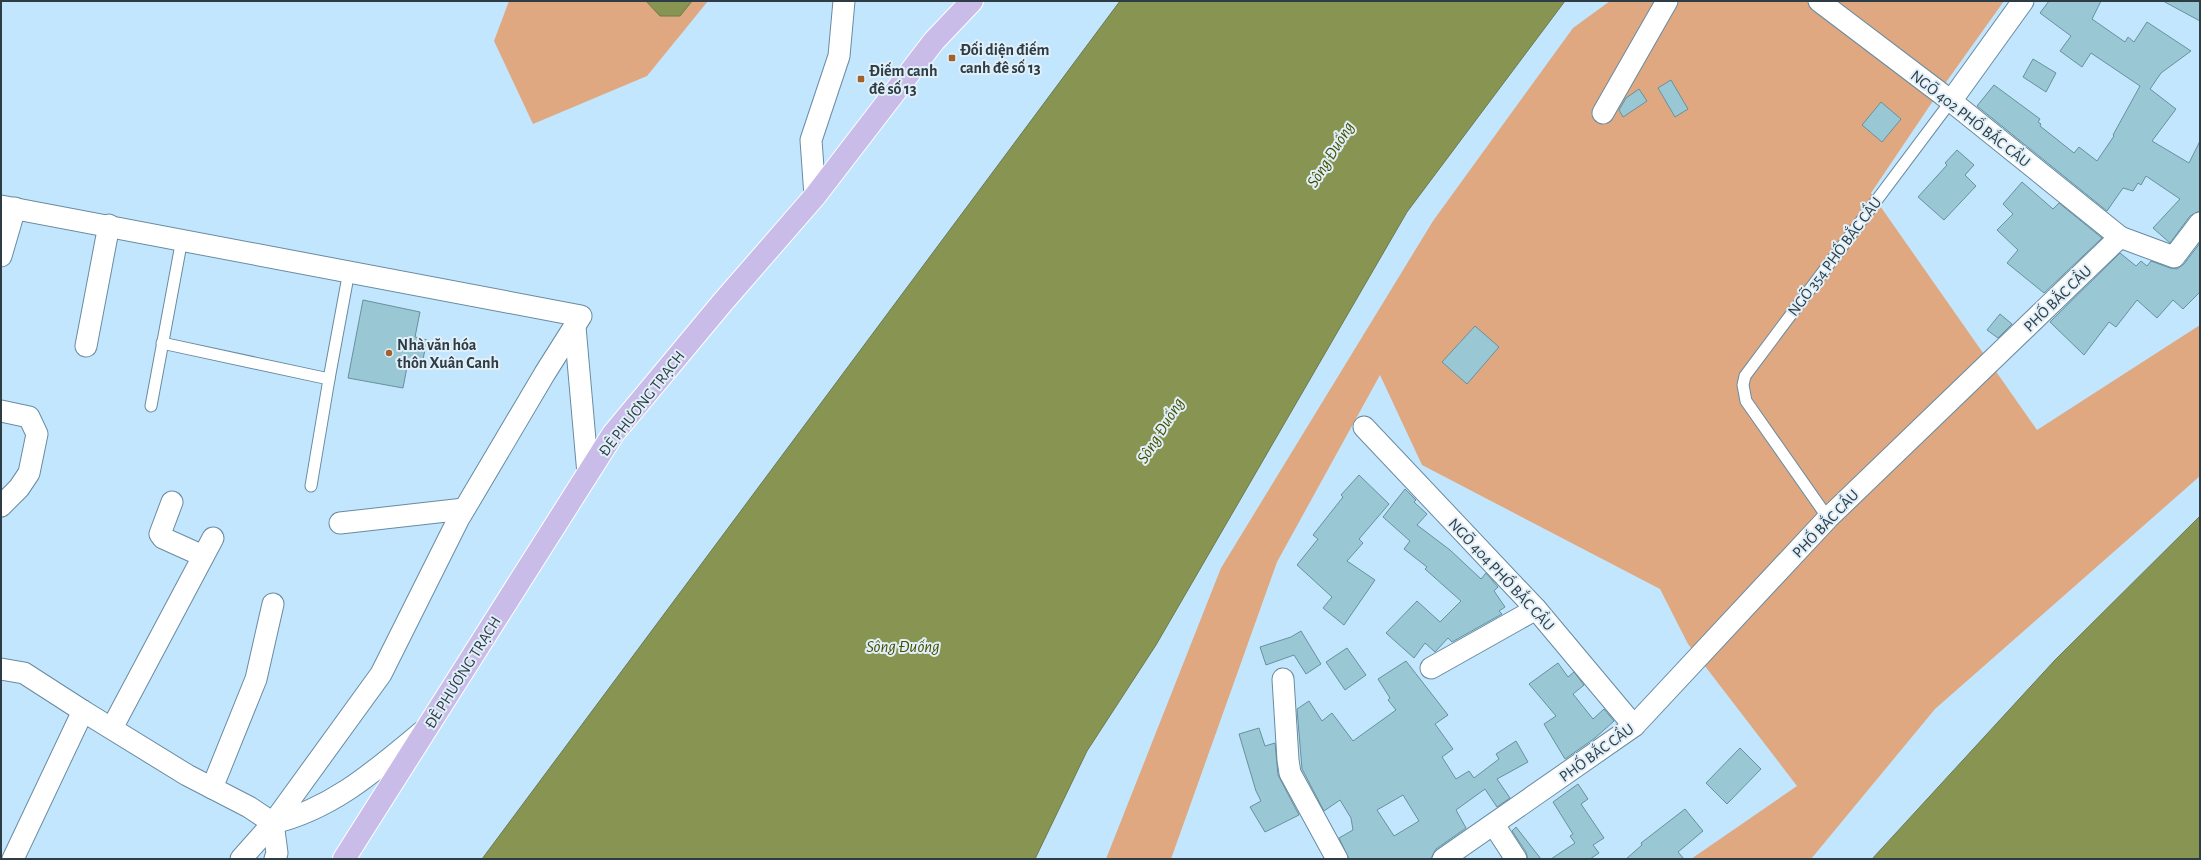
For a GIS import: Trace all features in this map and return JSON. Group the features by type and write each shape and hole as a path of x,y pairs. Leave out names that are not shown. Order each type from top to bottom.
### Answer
{"main road":[{"name":"ĐÊ PHƯƠNG TRẠCH","path":"344,859 618,428 722,303 815,196 934,41 972,1"}],"street":[{"path":"815,196 811,140 839,56 844,1"},
{"path":"1604,113 1667,1"},
{"name":"NGÕ 402 PHỐ BẮC CẦU","path":"1819,1 1951,101 2120,237"},
{"name":"NGÕ 354 PHỐ BẮC CẦU","path":"1951,101 2023,1"},
{"path":"1,256 8,207 581,316 464,509 381,674 273,823 241,859"},
{"path":"2120,237 2174,257 2200,223"},
{"path":"86,346 109,225"},
{"name":"PHỐ BẮC CẦU","path":"1443,859 1494,825 1634,726 1828,518 2120,237"},
{"path":"574,326 588,474"},
{"path":"1,411 29,417 37,434 29,473 19,488 1,506"},
{"name":"NGÕ 404 PHỐ BẮC CẦU","path":"1364,427 1536,609 1634,726"},
{"path":"172,502 160,534 163,538 203,556"},
{"path":"340,523 464,509"},
{"path":"112,728 213,538"},
{"path":"212,788 256,679 273,604"},
{"path":"1431,668 1536,609"},
{"path":"1,669 24,673 83,711 212,788 249,807 273,823 298,817 359,783 427,728"},
{"path":"1283,679 1290,773 1337,859"},
{"path":"11,849 83,711"},
{"path":"273,823 277,854 275,859"},
{"path":"1494,825 1516,859"}],"lane":[{"name":"NGÕ 354 PHỐ BẮC CẦU","path":"1828,518 1746,401 1743,385 1745,376 1951,101"},
{"path":"150,406 182,239"},
{"path":"311,486 349,271"},
{"path":"162,343 329,380"}],"shaded area":[{"path":"509,1 708,1 647,76 533,124 494,41"},
{"path":"1610,1 2004,1 1939,92 1871,193 2037,430 2200,325 2200,476 1935,709 1811,859 1691,859 1797,786 1688,644 1660,589 1422,465 1380,375 1277,562 1171,859 1106,859 1221,568 1433,221 1573,28"}],"water":[{"path":"646,1 692,1 680,16 660,16"},
{"name":"Sông Đuống","path":"1120,1 1565,1 1407,212 1156,645 1087,751 1035,859 482,859"},
{"path":"2200,516 2200,859 1872,859 2055,660"}],"building":[{"path":"2049,1 2101,1 2092,19 2125,42 2128,37 2134,42 2147,22 2191,51 2161,73 2150,89 2176,109 2152,141 2189,163 2200,141 2200,211 2190,216 2170,243 2153,228 2180,199 2146,176 2141,185 2138,183 2133,191 2123,188 2107,211 1977,106 1994,85 2040,119 2038,122 2041,124 2040,126 2074,153 2079,147 2097,161 2114,136 2113,135 2140,86 2091,53 2082,67 2060,51 2071,36 2040,13"},
{"path":"2163,1 2200,1 2200,21"},
{"path":"2033,59 2056,73 2046,92 2023,77"},
{"path":"1671,80 1688,109 1675,117 1658,88"},
{"path":"1639,89 1647,101 1623,117 1619,110 1626,98"},
{"path":"1881,102 1901,119 1882,142 1862,125"},
{"path":"1957,150 1974,165 1965,175 1976,186 1944,220 1918,197 1947,165 1945,163"},
{"path":"2022,182 2053,209 2059,203 2102,238 2044,293 2007,263 2018,250 1997,230 2013,214 2003,204"},
{"path":"2200,243 2200,292 2183,309 2173,300 2157,318 2137,300 2116,327 2109,322 2084,355 2050,322 2120,253 2136,266 2141,261 2147,266 2151,261 2177,269 2184,264"},
{"name":"Nhà văn hóa thôn Xuân Canh","path":"363,300 420,312 415,337 427,340 421,369 407,367 403,388 348,378"},
{"path":"2000,314 2012,324 1998,338 1987,330"},
{"path":"1475,326 1499,347 1467,384 1442,362"},
{"path":"1359,475 1389,504 1359,539 1363,543 1347,561 1375,580 1344,625 1323,608 1332,597 1297,565 1318,539 1313,535 1343,497 1341,495"},
{"path":"1405,489 1416,500 1414,502 1427,514 1417,525 1450,550 1481,579 1486,573 1498,587 1494,591 1505,607 1499,611 1502,614 1452,642 1448,638 1435,652 1425,643 1414,658 1386,633 1417,601 1440,622 1461,601 1425,569 1427,567 1404,549 1410,541 1383,517"},
{"path":"1301,631 1321,664 1306,674 1294,655 1266,665 1260,647 1291,637"},
{"path":"1347,648 1366,675 1345,690 1326,662"},
{"path":"1406,661 1448,715 1435,724 1453,749 1442,757 1456,779 1469,771 1474,778 1499,759 1496,754 1516,741 1528,762 1497,779 1510,798 1497,807 1485,789 1456,810 1466,828 1436,849 1431,859 1349,859 1339,838 1353,830 1351,818 1340,800 1324,811 1302,769 1297,709 1309,701 1322,721 1332,713 1353,741 1396,710 1388,700 1390,698 1378,679","holes":["1403,795 1419,821 1394,836 1377,810"]},
{"path":"1558,663 1568,677 1574,672 1584,685 1573,694 1593,719 1604,709 1614,721 1595,738 1565,759 1544,724 1556,716 1529,684"},
{"path":"1259,728 1265,746 1275,743 1278,775 1299,815 1265,832 1250,807 1261,801 1256,791 1239,734"},
{"path":"1740,748 1761,769 1727,804 1706,783"},
{"path":"1578,784 1588,799 1581,804 1604,838 1593,845 1599,853 1590,859 1551,859 1575,843 1570,836 1573,834 1553,802"},
{"path":"1685,809 1703,831 1678,852 1684,859 1626,859 1642,845 1641,843"},
{"path":"1516,827 1541,859 1528,859 1526,852 1512,831"}],"place":[{"name":"Đối diện điếm canh đê số 13","path":"952,58"},
{"name":"Điếm canh đê số 13","path":"861,79"},
{"name":"Nhà văn hóa thôn Xuân Canh","path":"389,353"}]}
